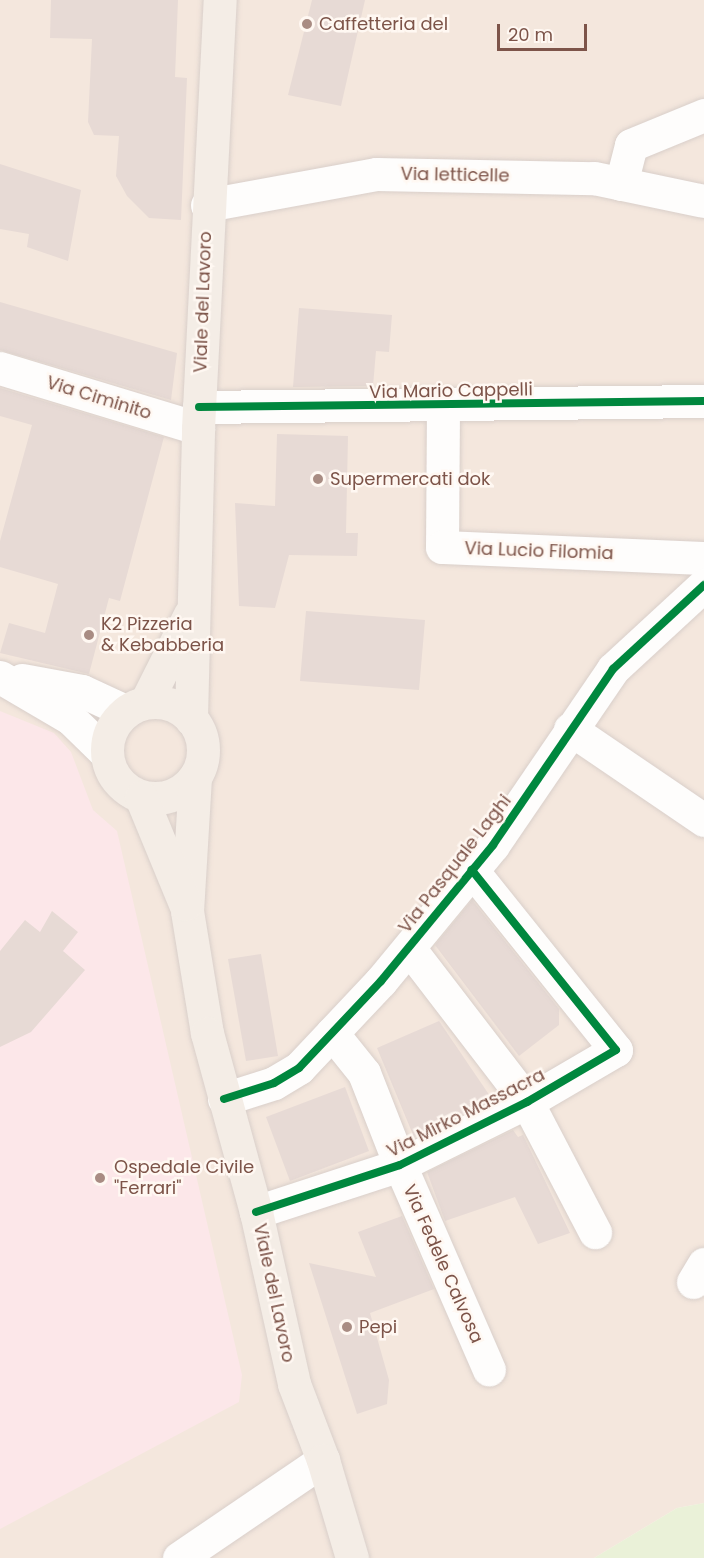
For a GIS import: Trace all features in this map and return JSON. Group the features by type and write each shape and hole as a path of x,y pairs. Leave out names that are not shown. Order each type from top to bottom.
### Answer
{"main road":[{"name":"Viale del Lavoro","path":"191,718 198,418 207,205 220,0"},
{"name":"Viale del Lavoro","path":"136,707 195,605"},
{"path":"163,702 191,718 203,747 195,777 171,796 141,797 117,781 106,753 111,730 136,707 163,702"},
{"name":"Viale del Lavoro","path":"195,777 188,911 207,1033 256,1212 294,1384 323,1460 331,1497 352,1558"},
{"name":"Viale del Lavoro","path":"141,797 188,911"}],"street":[{"path":"621,184 631,145 704,115"},
{"name":"Via Ietticelle","path":"207,205 376,174 594,178 704,201"},
{"name":"Via Ciminito","path":"0,368 198,418"},
{"name":"Via Mario Cappelli","path":"198,418 443,406 704,401"},
{"name":"Via Lucio Filomia","path":"443,406 442,547 704,558"},
{"name":"Via Pasquale Laghi","path":"224,1100 274,1083 299,1068 332,1033 409,948 472,870 613,669 704,585"},
{"path":"0,676 82,691 136,707"},
{"path":"0,676 70,718 106,753"},
{"path":"570,729 704,820"},
{"name":"Via Mirko Massacra","path":"256,1212 400,1165 527,1102 616,1050 472,870"},
{"path":"409,948 527,1102 594,1232"},
{"name":"Via Fedele Calvosa","path":"332,1033 364,1072 400,1165 489,1370"},
{"path":"179,1558 323,1460"}],"shaded area":[{"path":"0,0 704,0 704,1503 677,1508 594,1558 0,1558"},
{"name":"Ospedale Civile \"Ferrari\"","path":"0,711 54,733 71,752 93,810 117,831 242,1375 239,1402 0,1529"}],"green space":[{"path":"704,1503 704,1558 594,1558 677,1508"}],"building":[{"path":"51,0 178,0 175,77 187,78 181,220 149,218 127,196 116,176 119,136 94,135 88,122 92,39 50,38"},
{"path":"312,0 365,0 341,106 288,95"},
{"path":"0,164 81,190 68,261 27,247 29,234 0,229"},
{"path":"0,302 177,353 171,400 0,350"},
{"path":"299,308 392,315 389,352 376,351 373,386 293,387"},
{"path":"0,388 164,437 120,601 109,598 89,674 0,653 9,623 45,633 58,584 0,567 0,541 32,425 0,416"},
{"path":"277,434 348,436 346,533 358,533 357,556 289,555 275,608 239,606 235,503 275,506"},
{"path":"306,611 425,620 419,690 300,681"},
{"path":"472,900 559,1009 559,1025 519,1056 435,945"},
{"path":"52,911 78,932 63,951 85,970 31,1032 0,1047 0,951 25,920 40,932"},
{"path":"261,954 278,1056 246,1061 228,959"},
{"path":"439,1021 492,1099 414,1137 377,1048"},
{"path":"345,1087 369,1151 290,1181 266,1117"},
{"path":"513,1130 518,1137 523,1135 570,1233 538,1244 515,1197 445,1221 427,1172"},
{"path":"402,1216 434,1289 370,1313 389,1380 387,1404 357,1414 309,1263 376,1277 358,1232"}],"cycle path":[{"path":"199,407 704,401"},
{"path":"224,1099 274,1083 299,1068 381,981 493,845 613,669 704,585"},
{"path":"256,1212 400,1165 527,1102 616,1050 472,870"}],"place":[{"name":"Caffetteria del","path":"307,24"},
{"name":"Supermercati dok","path":"318,479"},
{"name":"K2 Pizzeria & Kebabberia","path":"89,635"},
{"name":"Ospedale Civile \"Ferrari\"","path":"100,1178"},
{"name":"Pepi","path":"347,1327"}]}
